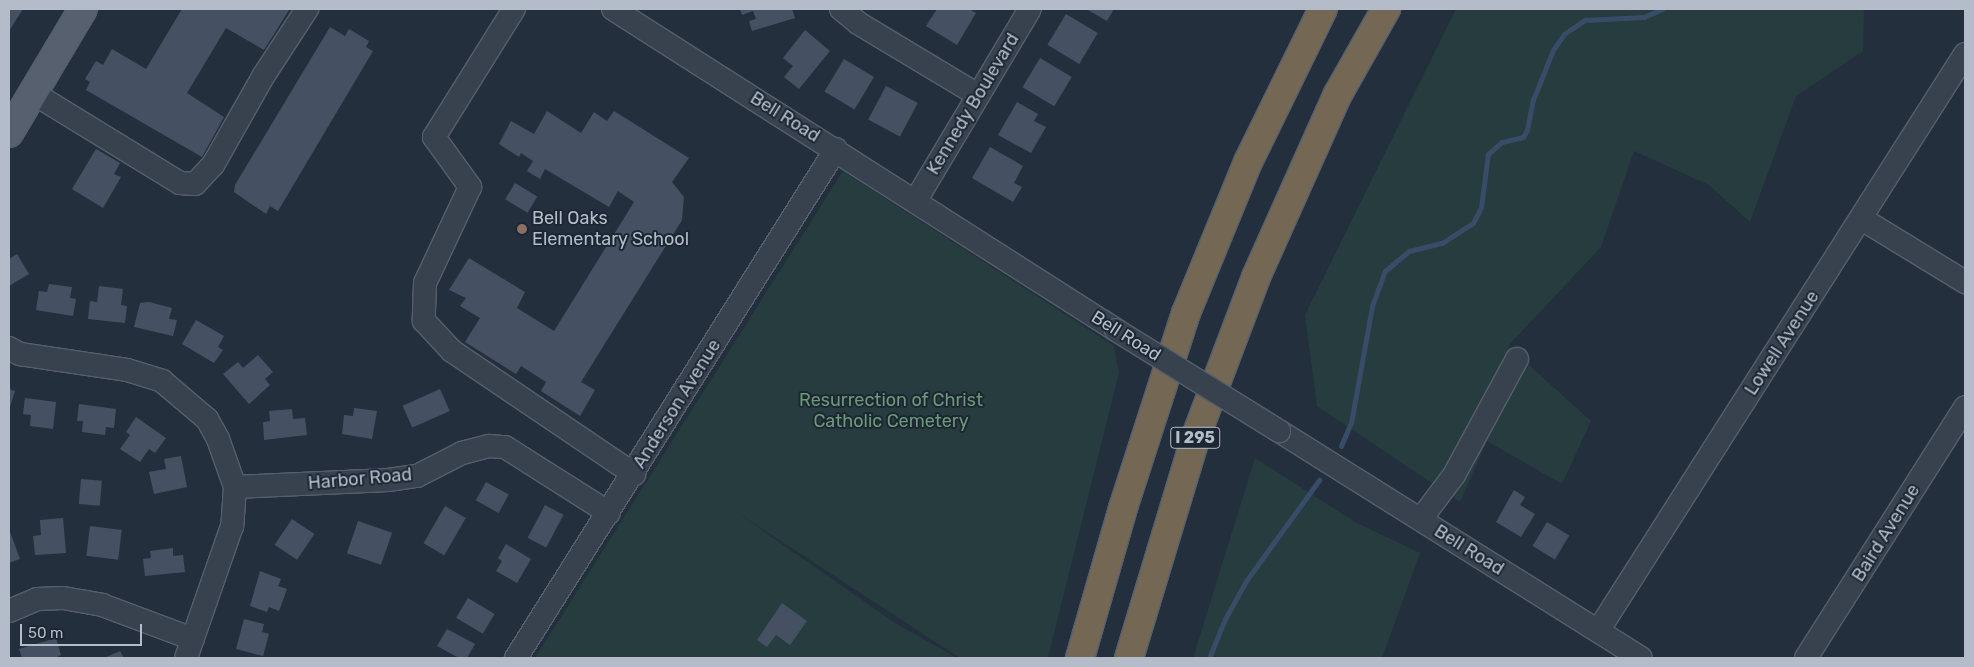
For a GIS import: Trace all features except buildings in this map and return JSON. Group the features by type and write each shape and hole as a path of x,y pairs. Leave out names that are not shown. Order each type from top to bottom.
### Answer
{"highway":[{"name":"I 295","path":"1080,658 1126,498 1186,313 1248,162 1323,9"},
{"name":"I 295","path":"1129,658 1187,463 1252,285 1338,94 1386,9"}],"main road":[{"path":"9,133 83,9"}],"street":[{"path":"33,93 180,183 196,184 213,165 264,75 307,9"},
{"path":"514,9 434,137 470,187 424,283 424,321 452,351 634,474"},
{"name":"Bell Road","path":"613,9 916,200 1116,330 1641,658"},
{"path":"841,9 858,23 978,95"},
{"name":"Kennedy Boulevard","path":"916,200 1030,9"},
{"name":"Lowell Avenue","path":"1598,631 1965,54"},
{"name":"Anderson Avenue","path":"516,658 634,474 836,149"},
{"path":"1862,218 1965,282"},
{"path":"9,348 20,354 127,370 162,381 207,419 218,439 236,487 232,526 189,649 102,605 63,598 37,598 9,611"},
{"path":"1421,519 1454,475 1517,360"},
{"name":"Baird Avenue","path":"1806,658 1965,407"},
{"name":"Harbor Road","path":"236,487 388,480 417,476 462,453 489,446 505,447 609,513"}],"green space":[{"path":"1456,9 1864,9 1863,51 1796,96 1750,222 1709,185 1634,151 1601,247 1508,346 1591,421 1562,484 1487,441 1460,502 1317,406 1305,315"},
{"name":"Resurrection of Christ Catholic Cemetery","path":"843,171 1114,346 1119,373 1048,658 960,658 735,511 895,623 957,658 535,658"},
{"path":"1255,458 1355,522 1420,553 1382,658 1193,658"}],"waterway":[{"path":"1341,446 1351,423 1372,306 1385,271 1409,251 1442,243 1473,223 1481,207 1488,154 1502,142 1523,137 1527,130 1533,100 1553,50 1564,34 1585,20 1644,17 1662,9"},
{"path":"1209,658 1225,619 1246,581 1319,480"}],"place":[{"name":"Bell Oaks Elementary School","path":"522,229"}]}
